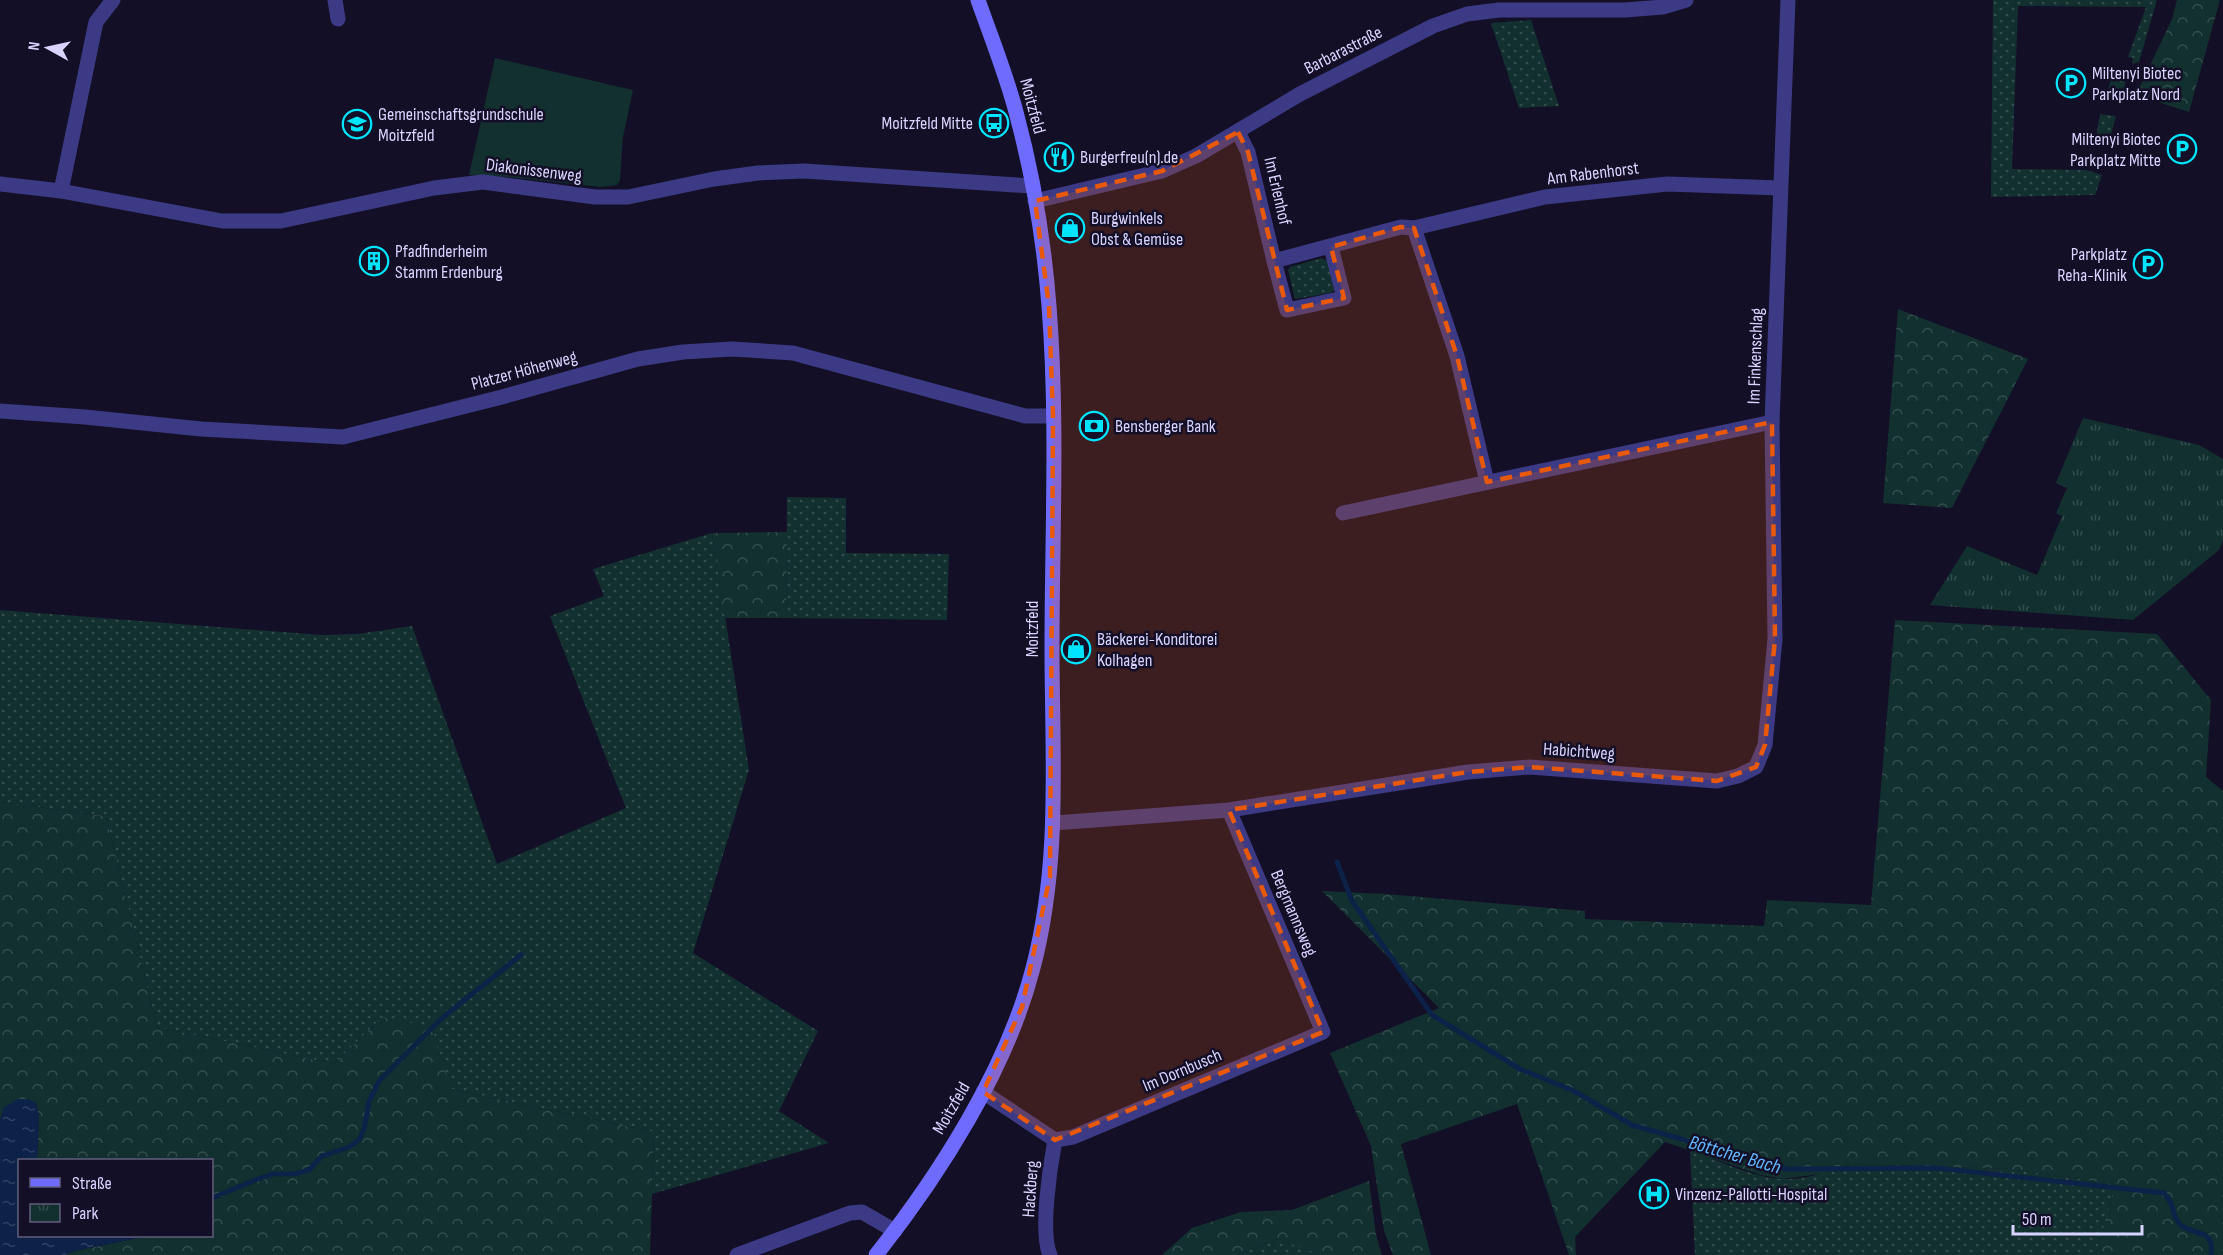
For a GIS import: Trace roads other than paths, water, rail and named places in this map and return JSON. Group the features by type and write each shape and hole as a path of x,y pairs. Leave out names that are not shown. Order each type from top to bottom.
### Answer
{"main road":[{"name":"Moitzfeld","path":"876,1255 895,1231 963,1129 983,1092 1022,1007 1033,969 1050,876 1053,824 1053,416 1049,306 1033,194 1016,112 978,0"}],"street":[{"path":"62,191 96,22 113,0"},
{"path":"335,0 338,19"},
{"name":"Barbarastraße","path":"1033,194 1162,171 1196,156 1300,94 1433,26 1467,14 1499,10 1624,10 1663,7 1686,0"},
{"name":"Im Finkenschlag","path":"1343,513 1772,422 1788,0"},
{"name":"Im Erlenhof","path":"1238,132 1248,152 1287,310 1344,297 1331,247"},
{"name":"Diakonissenweg","path":"0,184 62,191 222,221 281,221 434,188 483,182 595,197 627,197 736,176 804,171 1033,194"},
{"name":"Am Rabenhorst","path":"1407,228 1545,197 1667,184 1780,188"},
{"path":"1274,261 1407,228 1457,356 1487,482"},
{"name":"Platzer Höhenweg","path":"0,411 210,430 343,437 502,397 638,359 683,352 732,349 793,352 1025,416 1053,416"},
{"name":"Habichtweg","path":"1053,824 1229,810 1468,772 1530,767 1717,781 1738,776 1756,767 1765,745 1775,639 1772,422"},
{"name":"Bergmannsweg","path":"1229,810 1323,1032"},
{"name":"Im Dornbusch","path":"1055,1140 1073,1137 1323,1032"},
{"name":"Hackberg","path":"983,1092 1055,1140 1050,1164 1047,1215 1046,1247 1050,1255"},
{"path":"737,1255 850,1213 862,1212 895,1231"}],"water":[{"path":"18,1099 28,1099 36,1103 39,1116 37,1159 18,1159 18,1237 142,1237 65,1255 0,1255 0,1120 4,1107"}],"waterway":[{"name":"Böttcher Bach","path":"1337,862 1352,901 1432,1015 1520,1069 1574,1091 1632,1125 1787,1169 1937,1168 2164,1193 2178,1222 2183,1227 2209,1239 2211,1255"},
{"path":"213,1198 273,1174 294,1174 309,1170 322,1156 349,1147 359,1140 364,1129 369,1102 379,1081 442,1018 521,955"}],"place":[{"name":"Miltenyi Biotec Parkplatz Nord","path":"2071,83"},
{"name":"Moitzfeld Mitte","path":"994,123"},
{"name":"Gemeinschaftsgrundschule Moitzfeld","path":"357,124"},
{"name":"Miltenyi Biotec Parkplatz Mitte","path":"2182,149"},
{"name":"Burgerfreu(n).de","path":"1059,157"},
{"name":"Burgwinkels Obst & Gemüse","path":"1070,228"},
{"name":"Pfadfinderheim Stamm Erdenburg","path":"374,261"},
{"name":"Parkplatz Reha-Klinik","path":"2148,264"},
{"name":"Bensberger Bank","path":"1094,426"},
{"name":"Bäckerei-Konditorei Kolhagen","path":"1076,649"},
{"name":"Vinzenz-Pallotti-Hospital","path":"1654,1194"}]}
